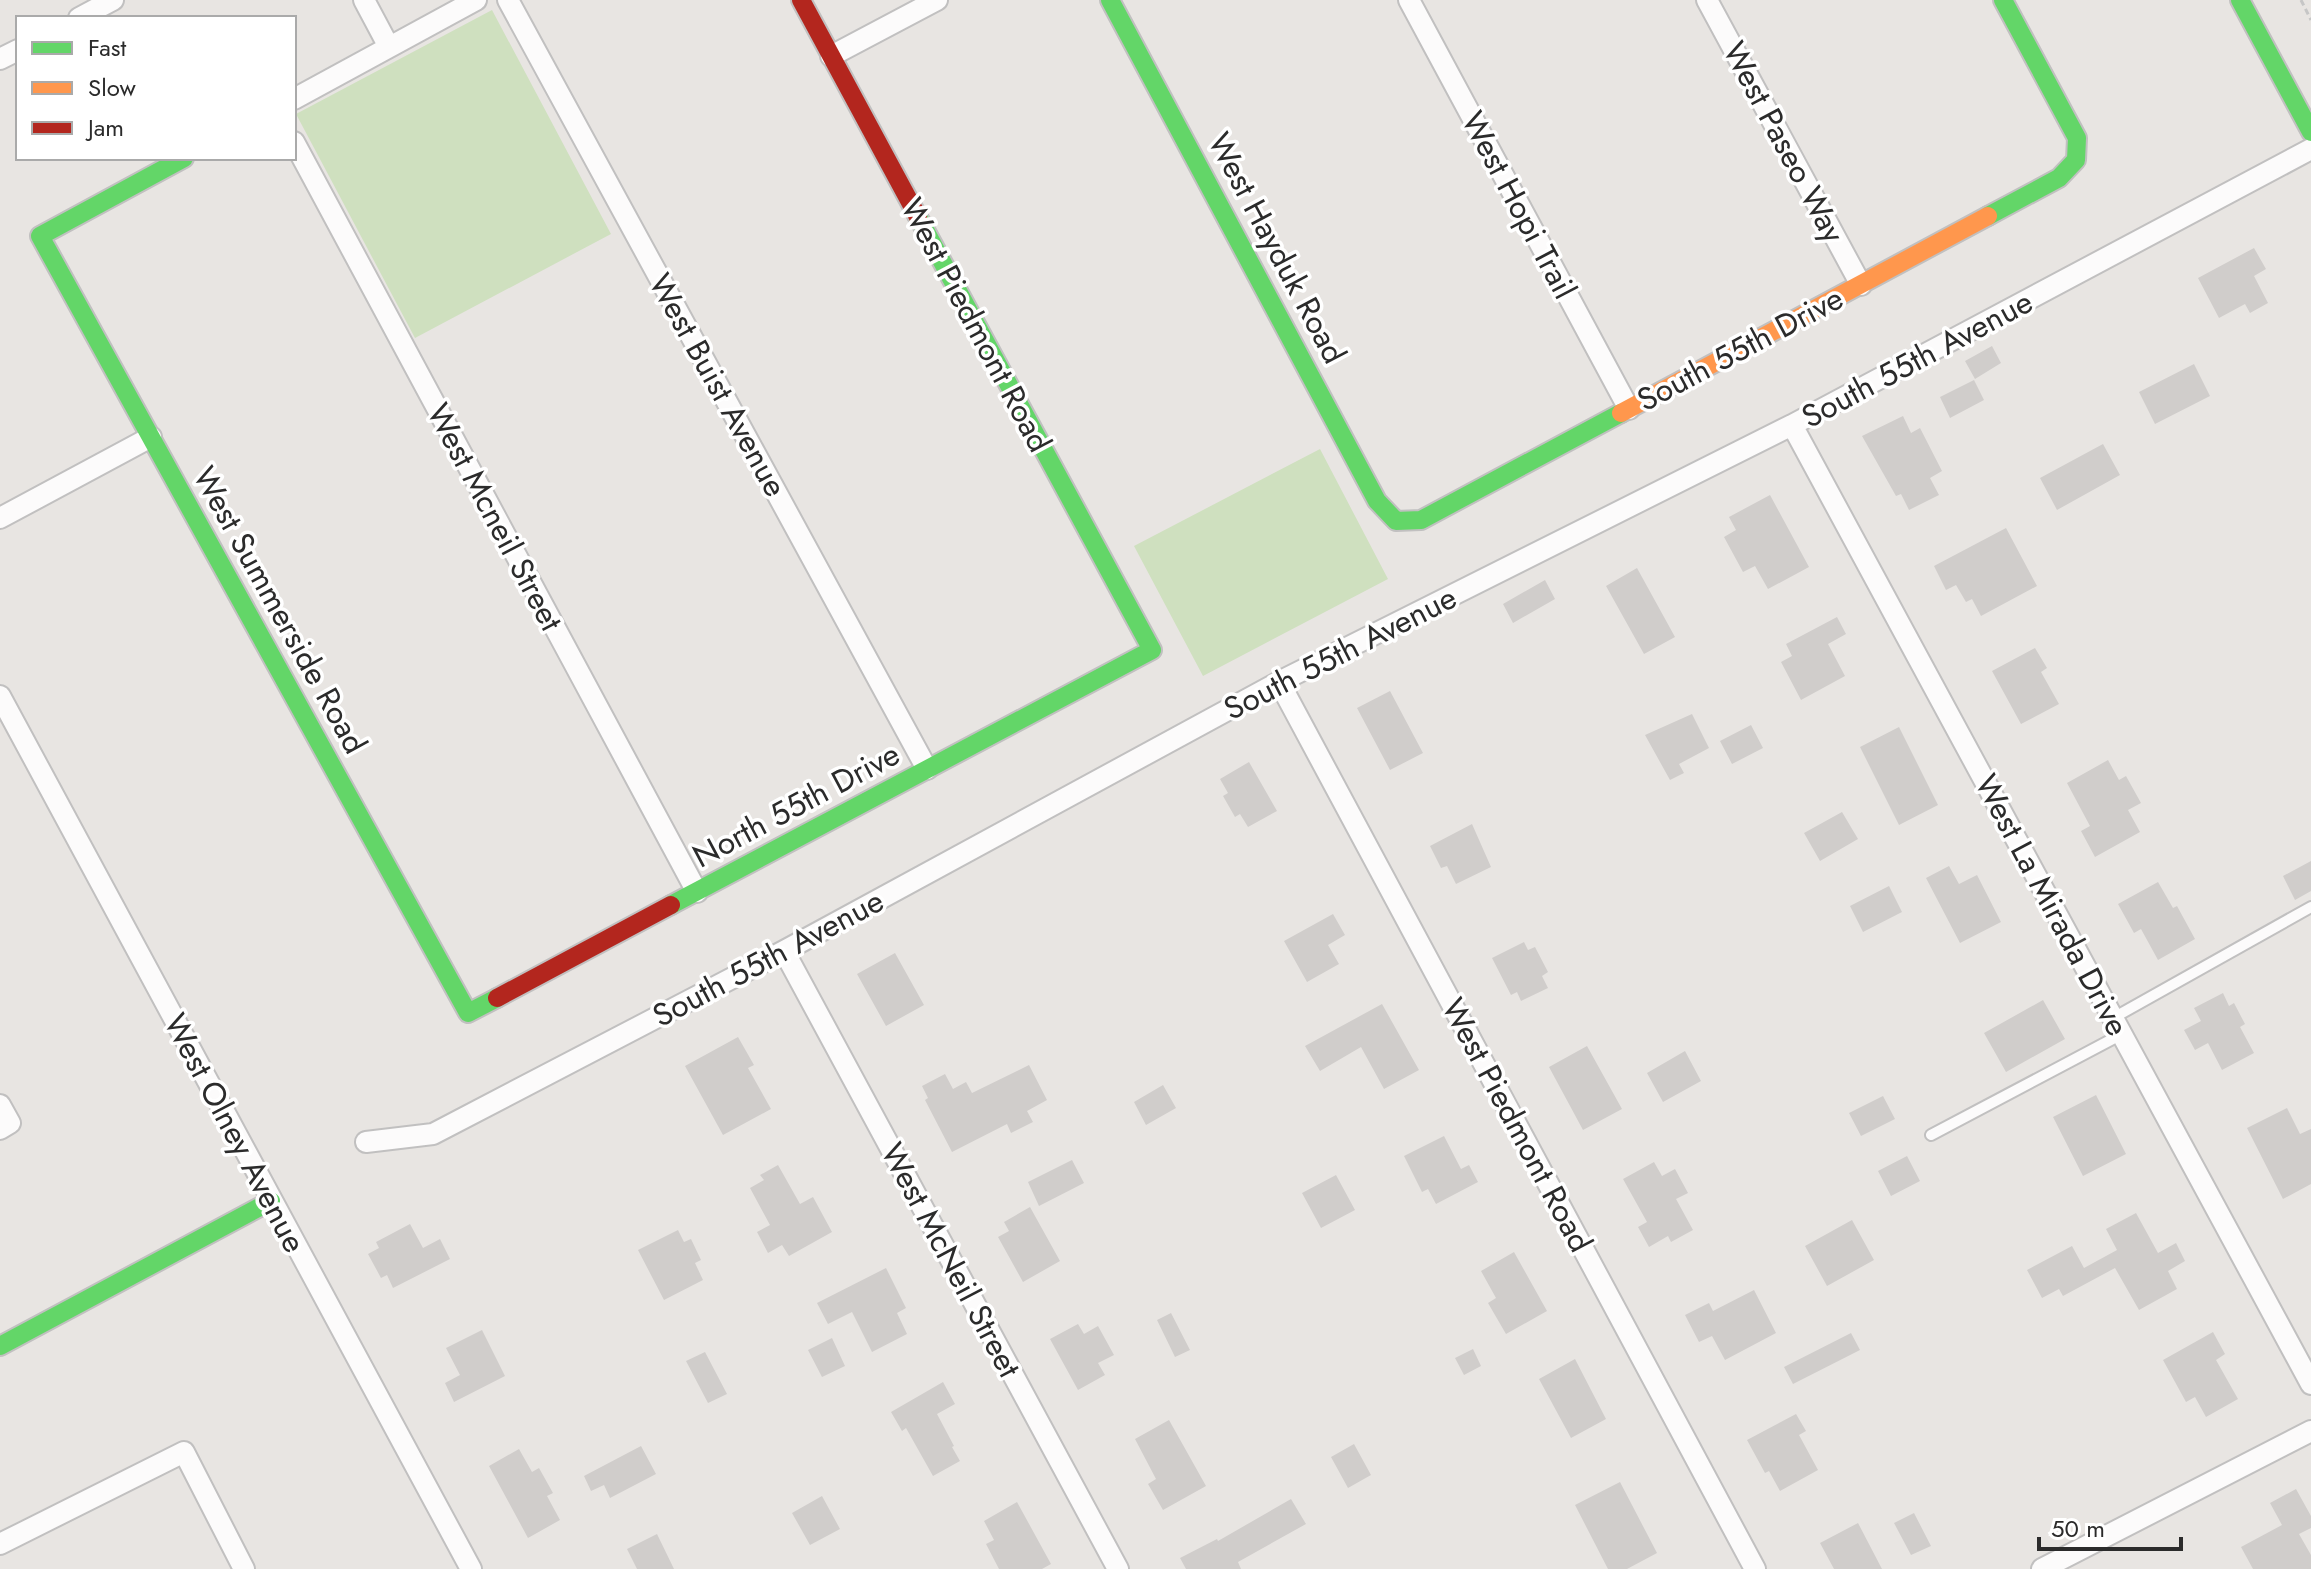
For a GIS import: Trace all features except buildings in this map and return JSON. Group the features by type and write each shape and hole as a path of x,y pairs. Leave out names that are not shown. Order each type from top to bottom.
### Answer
{"street":[{"path":"83,16 113,0"},
{"path":"364,0 389,47"},
{"path":"296,98 476,0"},
{"name":"West Buist Avenue","path":"508,0 927,769"},
{"name":"West Piedmont Road","path":"801,0 1152,650"},
{"path":"831,56 937,0"},
{"name":"West Hayduk Road","path":"1110,0 1377,501 1396,521"},
{"name":"West Hopi Trail","path":"1409,0 1629,409"},
{"name":"West Paseo Way","path":"1707,0 1861,285"},
{"name":"South 55th Drive","path":"1396,521 1421,520 2059,178 2076,160 2077,138 2003,0"},
{"path":"2240,0 2311,132"},
{"name":"West Mcneil Street","path":"296,146 697,892"},
{"name":"South 55th Avenue","path":"366,1142 433,1134 784,951 1279,682 1792,425 2311,149"},
{"name":"West Summerside Road","path":"180,160 40,236 468,1013"},
{"name":"West La Mirada Drive","path":"1792,425 2311,1384"},
{"path":"0,518 151,437"},
{"name":"North 55th Drive","path":"468,1013 1152,650"},
{"name":"West Piedmont Road","path":"1279,682 1755,1569"},
{"name":"West Olney Avenue","path":"0,696 471,1569"},
{"name":"West McNeil Street","path":"784,951 1118,1569"},
{"path":"0,1105 5,1126"},
{"path":"0,1346 271,1201"},
{"path":"2042,1569 2311,1431"},
{"path":"0,1544 184,1452 244,1569"}],"lane":[{"path":"1931,1135 2311,907"}],"path":[{"path":"2301,0 2311,20"}],"green space":[{"path":"492,10 611,234 415,338 296,114"},
{"path":"1320,449 1388,579 1203,676 1134,546"}],"traffic: fast":[{"path":"1110,0 1377,501 1396,521 1421,520 1621,413"},
{"path":"1988,216 2059,178 2076,160 2077,138 2003,0"},
{"path":"2240,0 2311,132"},
{"path":"180,160 40,236 468,1013 497,998"},
{"path":"671,905 1152,650 918,217"},
{"path":"0,1346 271,1201"}],"traffic: slow":[{"path":"1621,413 1988,216"}],"traffic: jam":[{"path":"801,0 918,217"},
{"path":"497,998 671,905"}]}
